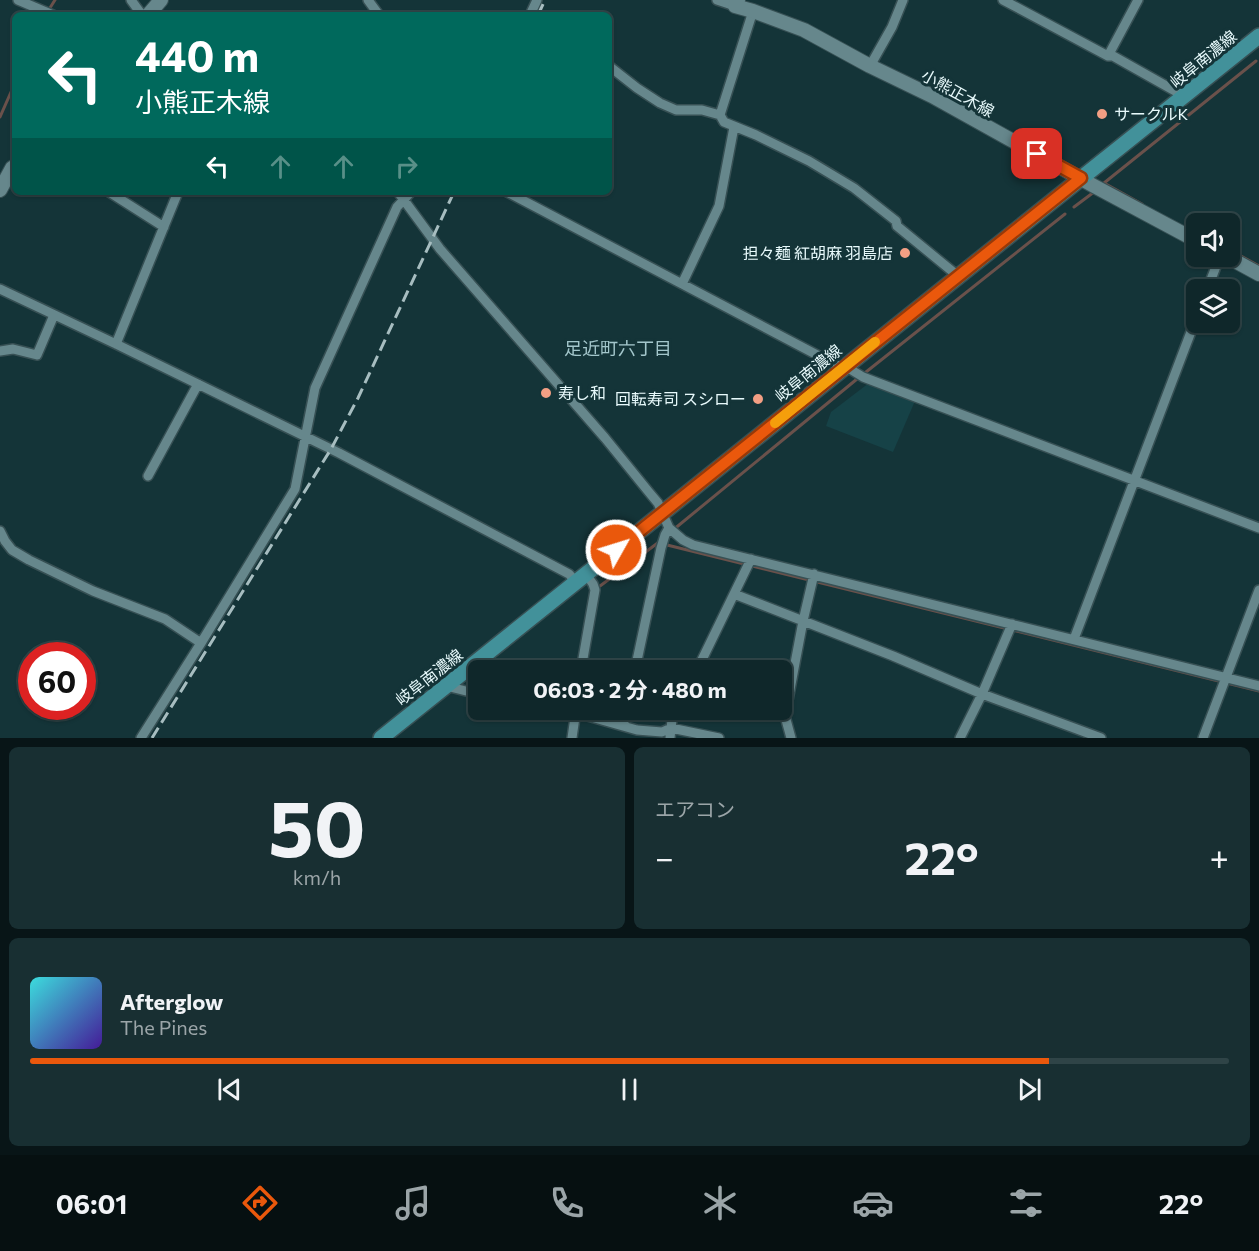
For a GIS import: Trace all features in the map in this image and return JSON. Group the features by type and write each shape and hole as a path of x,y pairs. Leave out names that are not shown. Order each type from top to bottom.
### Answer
{"main road":[{"path":"151,12 161,0"},
{"name":"小熊正木線","path":"736,3 804,30 932,96 1186,235"},
{"name":"岐阜南濃線","path":"381,738 1259,36"},
{"path":"1,186 12,168"},
{"path":"1240,263 1259,274"}],"street":[{"path":"18,0 46,12"},
{"path":"717,0 736,3"},
{"path":"870,66 892,27 903,0"},
{"path":"1003,0 1108,56 1113,56 1184,96"},
{"path":"1108,56 1138,0"},
{"path":"720,116 753,11"},
{"path":"612,68 660,103 676,110 702,110 720,116 724,122 809,161 854,188 896,221 897,226 958,276"},
{"path":"682,284 718,206 734,127"},
{"path":"114,195 164,227"},
{"path":"116,344 177,195"},
{"path":"513,195 863,377 1259,528"},
{"path":"141,738 295,489 315,388 401,196"},
{"path":"401,196 440,249 648,490 658,503 669,528 682,540 693,545 1259,686"},
{"path":"0,289 306,436 569,574 593,584 595,590 583,660"},
{"path":"0,351 13,349 37,355 54,315"},
{"path":"1074,639 1190,333"},
{"path":"148,476 198,384"},
{"path":"637,660 662,545 669,528"},
{"path":"0,531 4,541 12,550 29,560 93,591 165,619 201,643"},
{"path":"702,660 751,559"},
{"path":"791,738 784,716 814,574"},
{"path":"1203,738 1259,590"},
{"path":"734,594 982,694 1101,738"},
{"path":"960,738 1012,624"},
{"path":"446,686 468,692"},
{"path":"572,738 575,720"},
{"path":"604,720 638,730 719,738"},
{"path":"623,726 624,720"}],"shaded area":[{"path":"869,383 915,401 893,452 826,426 831,412"}],"waterway":[{"path":"48,11 55,0"},
{"path":"1142,204 1104,183 1256,61"},
{"path":"0,117 12,90"},
{"path":"1074,207 1094,192"},
{"path":"866,372 1065,214"},
{"path":"1240,256 1259,266"},
{"path":"673,530 857,379"},
{"path":"600,586 659,542"},
{"path":"663,544 1259,691"}],"railway":[{"path":"539,12 545,0"},
{"path":"152,738 331,449 358,398 453,195"}],"slow traffic":[{"path":"775,423 875,342"}],"place":[{"name":"サークルK","path":"1102,114"},
{"name":"担々麺 紅胡麻 羽島店","path":"905,253"},
{"name":"寿し和","path":"546,393"},
{"name":"回転寿司 スシロー","path":"758,399"}],"district":[{"name":"足近町六丁目","path":"618,349"}],"route":[{"path":"616,550 1081,178 1037,154"}]}
